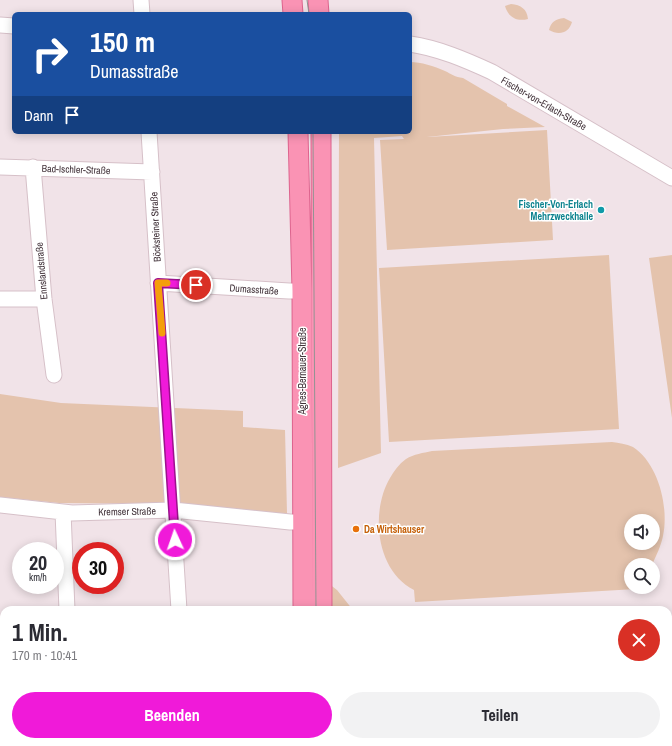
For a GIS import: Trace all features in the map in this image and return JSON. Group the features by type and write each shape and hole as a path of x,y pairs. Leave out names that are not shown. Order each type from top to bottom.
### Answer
{"main road":[{"path":"292,0 293,12"},
{"path":"318,0 319,12"},
{"name":"Agnes-Bernauer-Straße","path":"298,134 302,291 302,606"},
{"name":"Agnes-Bernauer-Straße","path":"321,134 322,606"}],"street":[{"path":"141,0 142,12"},
{"path":"0,25 12,26"},
{"name":"Fischer-von-Erlach-Straße","path":"412,44 436,50 492,72 672,178"},
{"name":"Böcksteiner Straße","path":"150,134 179,606"},
{"name":"Bad-Ischler-Straße","path":"0,167 152,172"},
{"name":"Ennslandstraße","path":"33,167 44,299 54,375"},
{"name":"Dumasstraße","path":"158,283 302,291"},
{"path":"0,299 44,299"},
{"name":"Kremser Straße","path":"0,505 72,513 173,510 303,522"},
{"path":"63,512 67,606"}],"shaded area":[{"path":"511,4 518,5 523,8 528,19 520,20 511,16 506,10 505,6"},
{"path":"564,18 572,22 569,29 560,33 549,30 554,21"},
{"path":"412,62 419,63 432,66 463,78 507,104 507,106 545,127 503,129 427,137 547,130 553,240 387,250 380,140 404,139 402,136 374,138 381,453 338,468 339,134 412,134"},
{"path":"609,255 619,429 389,442 379,268"},
{"path":"672,255 672,418 649,258"},
{"path":"0,394 61,403 243,411 243,427 285,430 287,513 283,516 172,504 59,503 0,497"},
{"path":"612,442 633,447 650,464 660,487 663,500 664,525 660,547 660,514 624,514 624,550 659,550 655,558 624,558 624,590 415,602 414,590 401,581 391,569 384,555 380,540 379,523 380,507 390,478 399,465 406,459 432,451"},
{"path":"324,580 337,590 350,606 324,606"}],"tram line":[{"path":"307,0 309,12"},
{"path":"313,134 316,606"}],"slow traffic":[{"path":"162,333 158,283 167,283"}],"place":[{"name":"Fischer-Von-Erlach Mehrzweckhalle","path":"601,210"},
{"name":"Da Wirtshauser","path":"356,529"}],"route":[{"path":"175,540 158,283 196,285"}]}
